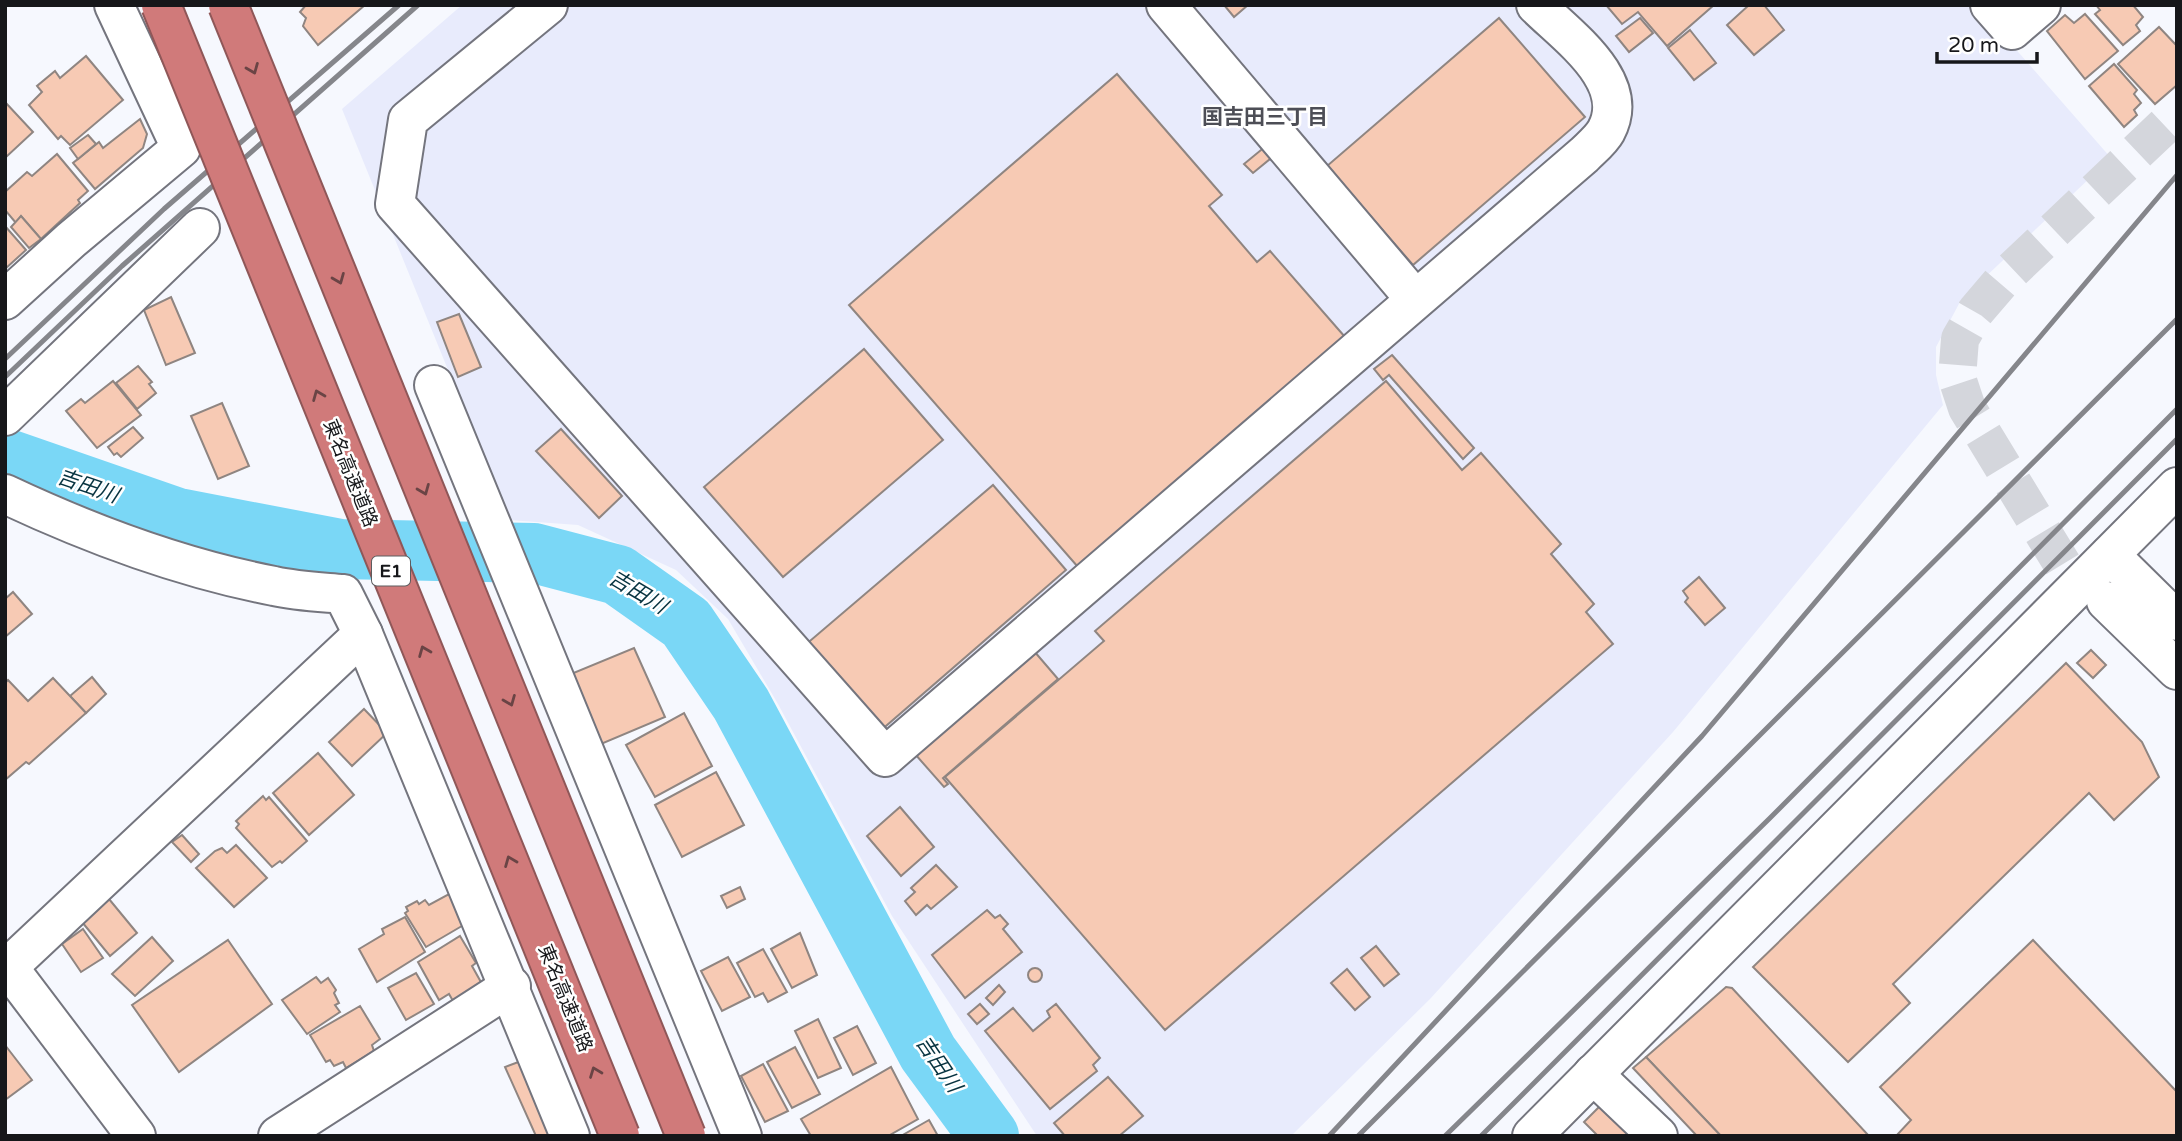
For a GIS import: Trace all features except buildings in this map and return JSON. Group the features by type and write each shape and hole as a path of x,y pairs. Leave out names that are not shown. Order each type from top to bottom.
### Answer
{"highway":[{"name":"東名高速道路","path":"161,5 620,1136"},
{"path":"228,5 686,1136"}],"street":[{"path":"5,300 71,240 181,148 114,5"},
{"path":"548,5 408,120 395,204 885,757 1584,155 1606,131 1614,102 1603,73 1536,5"},
{"path":"1166,5 1415,299"},
{"path":"1990,5 2012,30 2041,5"},
{"path":"5,416 200,229"},
{"path":"434,385 742,1136"},
{"path":"1532,1136 2177,487"},
{"path":"5,494 117,541 199,567 275,587 343,594 363,634 511,986 570,1136"},
{"path":"2110,555 2177,621"},
{"path":"2106,601 2177,670"},
{"path":"136,1136 6,967 363,634"},
{"path":"278,1136 511,986"},
{"path":"1593,1074 1658,1136"}],"shaded area":[{"path":"462,5 1977,5 2111,158 1961,300 1936,347 1936,375 1943,405 1673,732 1430,999 1291,1136 1037,1136 892,916 778,704 728,619 676,570 578,525 509,520 342,109"}],"waterway":[{"name":"吉田川","path":"5,458 178,518 340,549 534,553 618,575 686,623 741,704 928,1053 989,1136"}],"tunnel":[{"path":"2106,601 2064,567 1967,408 1957,378 1960,339 1976,311 2005,277 2177,114"}],"railway":[{"path":"5,359 164,209 399,5"},
{"path":"5,377 122,266 418,5"},
{"path":"1329,1136 1702,736 2177,175"},
{"path":"1358,1136 2177,319"},
{"path":"1445,1136 1769,819 2177,409"},
{"path":"1481,1136 2177,439"}],"district":[{"name":"国吉田三丁目","path":"1265,117"}]}
